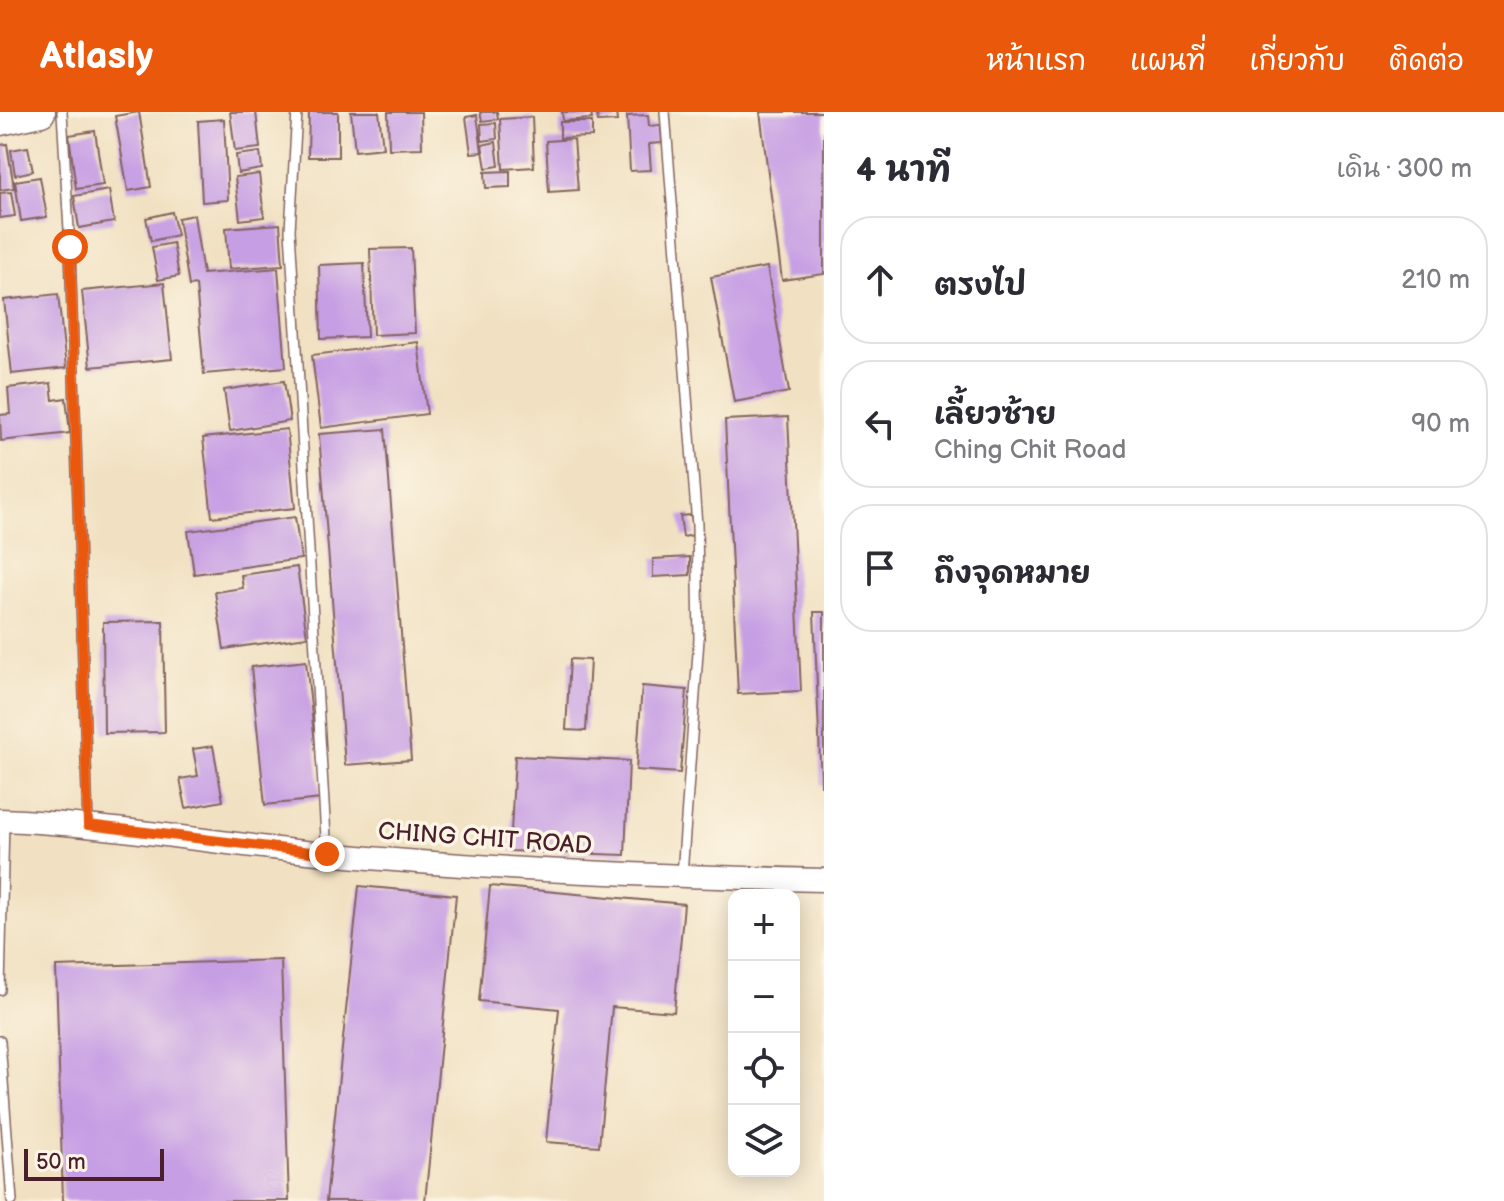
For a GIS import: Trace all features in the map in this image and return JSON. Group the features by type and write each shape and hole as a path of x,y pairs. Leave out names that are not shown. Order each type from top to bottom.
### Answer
{"main road":[{"path":"0,121 41,112"}],"street":[{"name":"CHING CHIT ROAD","path":"2,820 88,825 327,854 682,876 824,880"}],"lane":[{"path":"62,112 71,262 88,825"},
{"path":"297,112 290,230 327,854"},
{"path":"665,112 697,525 699,639 682,876"},
{"path":"0,990 2,820"},
{"path":"0,1041 12,1201"}],"building":[{"path":"139,112 151,187 128,191 115,116"},
{"path":"230,112 256,112 260,148 235,151"},
{"path":"309,112 338,112 338,157 308,157"},
{"path":"351,112 379,112 383,148 355,151"},
{"path":"388,112 421,112 422,148 389,149"},
{"path":"480,112 497,112 498,119 482,121"},
{"path":"562,112 591,112 592,119 563,121"},
{"path":"597,112 616,112 617,121 598,122"},
{"path":"760,112 824,112 824,274 782,280"},
{"path":"477,115 482,152 471,153 466,117"},
{"path":"648,115 649,126 661,125 662,143 649,144 651,170 630,171 627,116"},
{"path":"532,117 534,167 503,169 500,119"},
{"path":"224,119 228,200 202,202 198,121"},
{"path":"560,122 592,122 592,137 560,138"},
{"path":"496,123 497,139 482,141 481,124"},
{"path":"95,131 103,185 76,189 69,135"},
{"path":"574,139 578,190 549,192 546,141"},
{"path":"496,142 499,166 486,168 482,145"},
{"path":"7,144 14,188 0,190 0,145"},
{"path":"28,147 33,171 15,175 11,150"},
{"path":"260,152 262,169 238,173 236,155"},
{"path":"510,171 510,187 486,188 485,172"},
{"path":"259,174 264,217 240,220 235,177"},
{"path":"40,177 47,217 21,221 15,181"},
{"path":"109,190 114,222 79,228 74,196"},
{"path":"11,192 15,216 0,218 0,193"},
{"path":"172,212 177,235 151,241 146,218"},
{"path":"194,215 203,274 278,268 286,367 204,374 196,285 189,286 178,218"},
{"path":"280,224 283,265 229,269 226,228"},
{"path":"173,243 179,276 158,280 152,247"},
{"path":"411,248 415,333 373,335 370,249"},
{"path":"364,263 367,337 321,339 319,265"},
{"path":"767,267 789,392 734,402 711,277"},
{"path":"164,283 172,359 90,367 82,291"},
{"path":"58,294 66,368 12,374 4,300"},
{"path":"418,342 427,414 321,428 312,355"},
{"path":"284,381 290,421 230,431 224,390"},
{"path":"51,383 53,400 66,398 70,433 1,441 0,415 10,414 8,388"},
{"path":"788,417 801,691 738,694 725,420"},
{"path":"287,429 295,508 212,517 203,438"},
{"path":"385,429 411,760 345,765 319,434"},
{"path":"691,515 694,535 683,537 680,516"},
{"path":"295,517 301,559 194,574 188,531"},
{"path":"690,557 690,575 653,577 653,559"},
{"path":"297,567 307,637 224,649 215,592 243,588 241,575"},
{"path":"814,612 824,612 824,785 821,785"},
{"path":"163,621 165,732 104,733 103,622"},
{"path":"570,659 590,660 586,731 566,730"},
{"path":"306,661 321,799 265,805 251,667"},
{"path":"642,686 687,690 680,773 636,770"},
{"path":"213,746 223,801 186,808 180,779 198,776 193,749"},
{"path":"515,756 629,761 625,855 510,851"},
{"path":"359,886 456,895 425,1201 326,1201"},
{"path":"490,886 684,904 674,1012 612,1007 599,1146 546,1142 559,1009 479,1001"},
{"path":"281,960 289,1201 63,1201 56,967"}],"route":[{"path":"70,247 88,825 327,854"}]}
